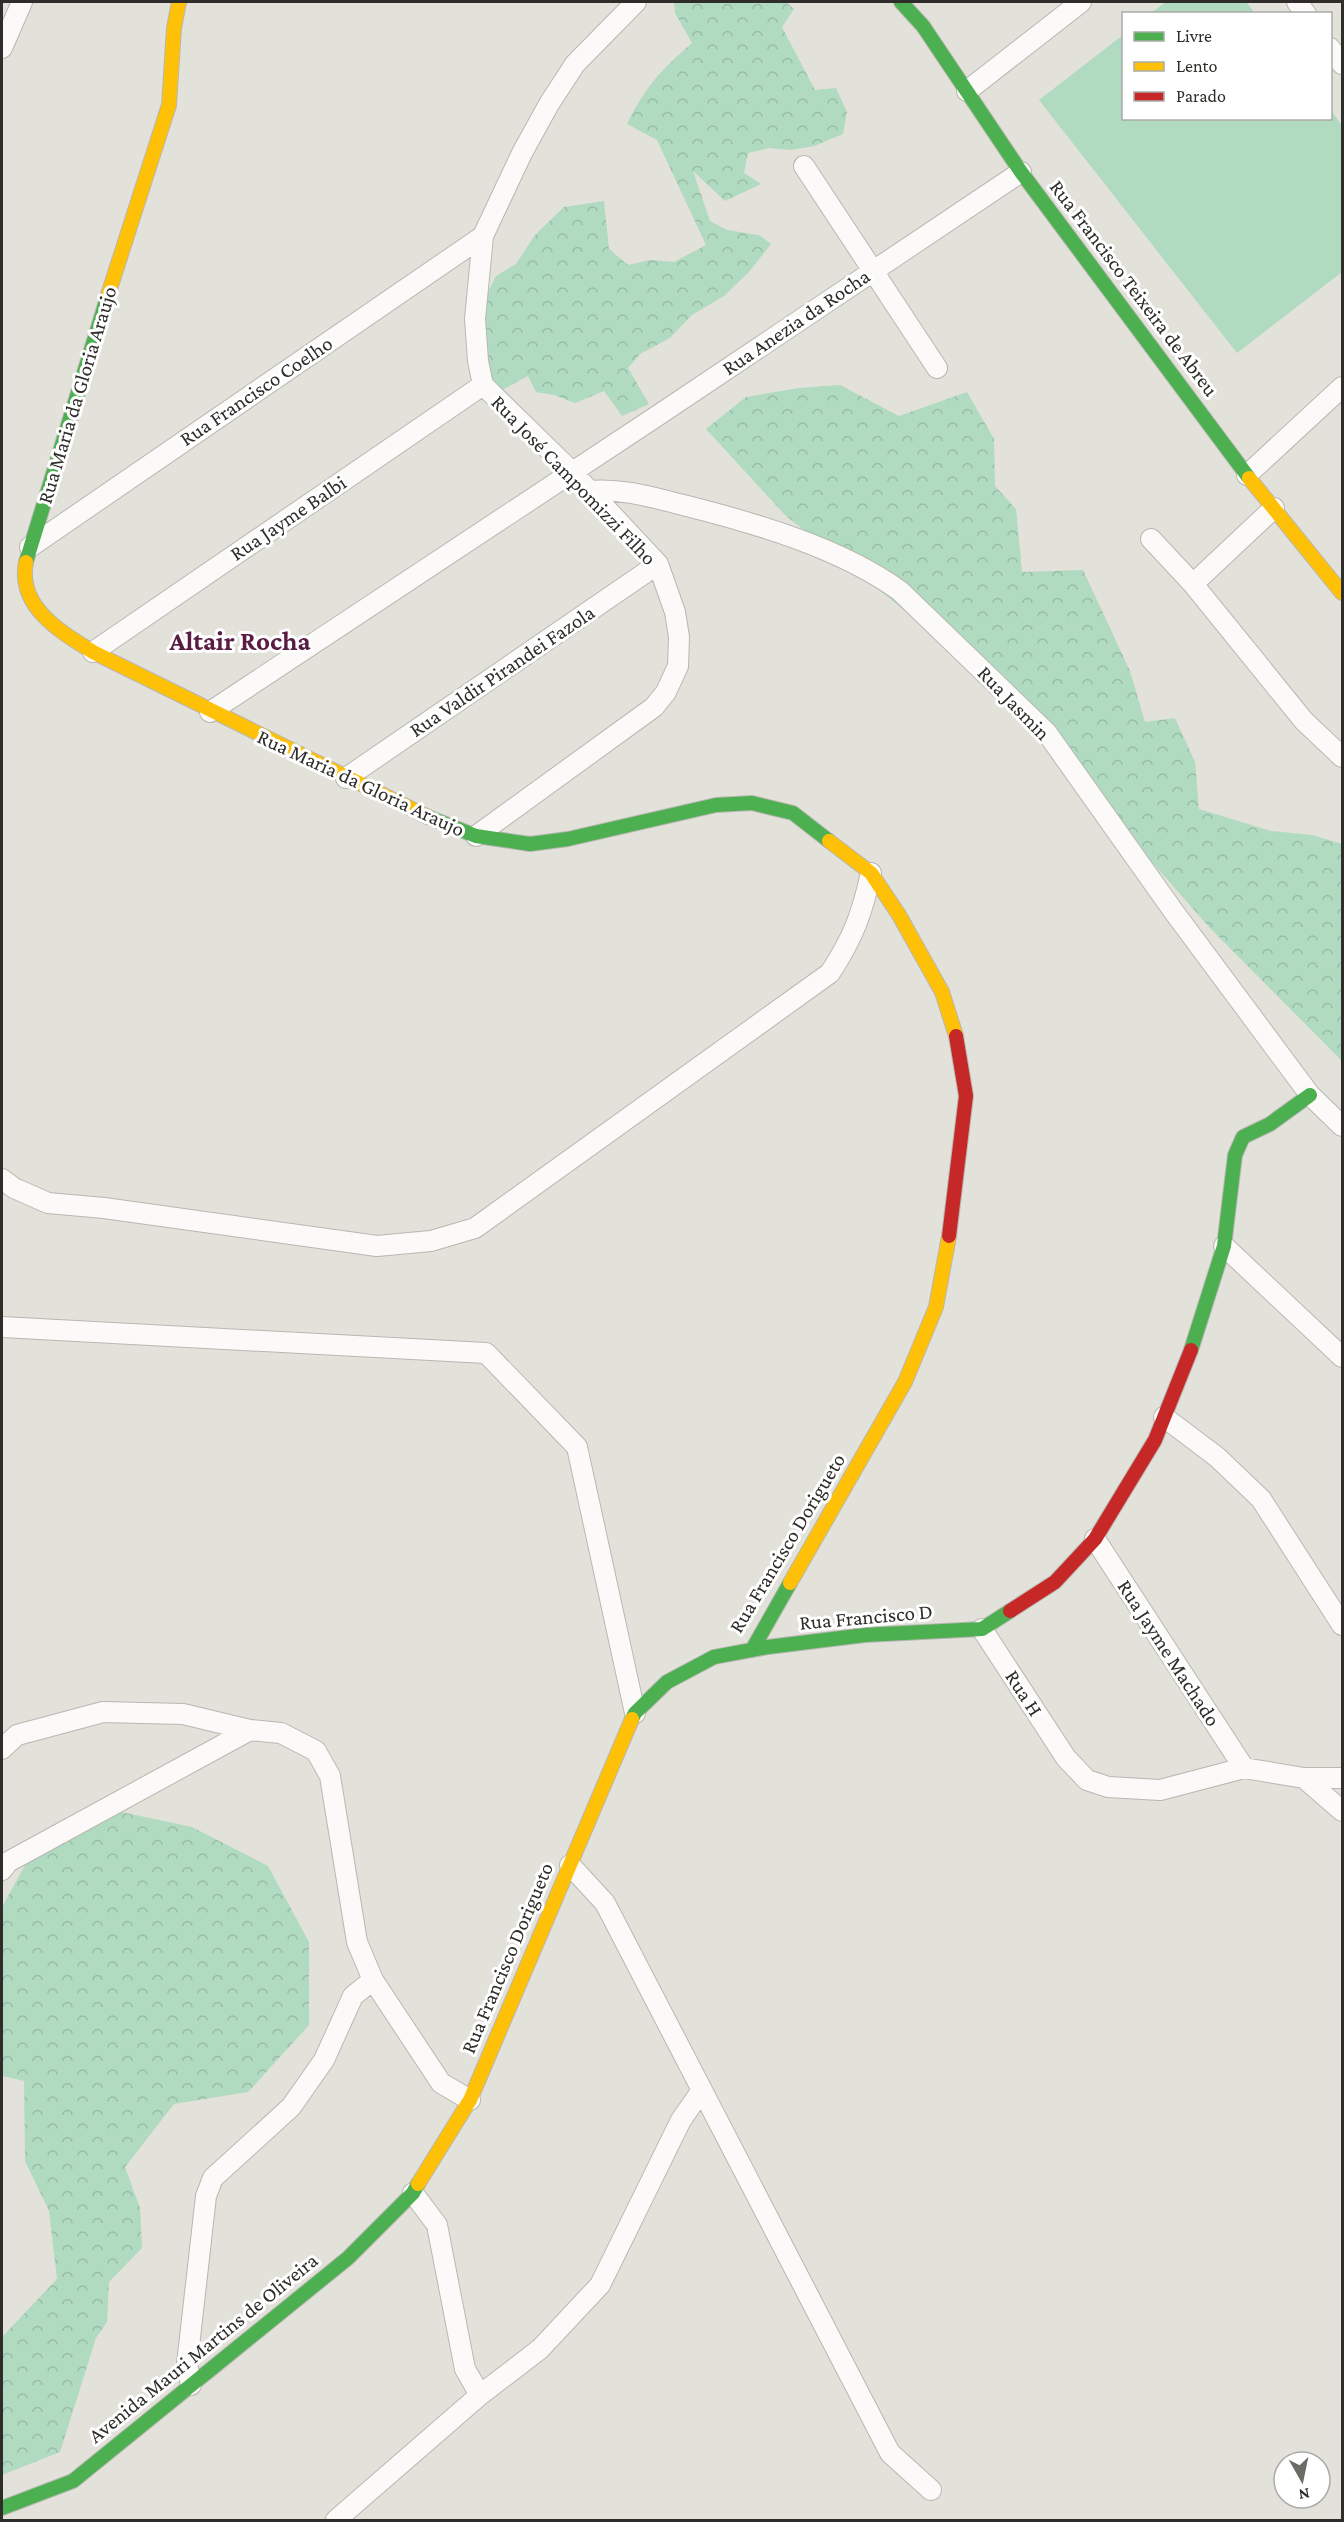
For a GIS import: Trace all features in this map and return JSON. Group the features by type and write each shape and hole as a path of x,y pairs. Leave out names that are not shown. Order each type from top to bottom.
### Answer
{"street":[{"path":"2,48 22,2"},
{"name":"Rua Maria da Gloria Araujo","path":"179,2 173,22 172,82 169,105 25,565 26,588 34,605 58,629 93,652 346,778 426,816 476,836 530,844 568,839 716,805 752,803 793,813 871,873"},
{"name":"Rua José Campomizzi Filho","path":"476,836 654,707 666,692 678,666 679,638 675,612 658,564 571,471 483,385 478,361 475,319 483,236 522,153 549,104 575,64 636,2"},
{"name":"Rua Francisco Teixeira de Abreu","path":"901,2 923,26 1021,172 1247,475 1342,593"},
{"path":"967,91 1081,2"},
{"path":"1332,51 1342,64"},
{"path":"804,166 937,368"},
{"name":"Rua Anezia da Rocha","path":"210,712 1021,172"},
{"name":"Rua Francisco Coelho","path":"30,547 483,236"},
{"name":"Rua Jayme Balbi","path":"93,652 483,385"},
{"path":"1247,475 1342,387"},
{"name":"Rua Jasmin","path":"588,491 623,490 736,518 834,554 877,574 900,591 1047,733 1174,912 1310,1095 1342,1126"},
{"path":"1193,584 1274,507"},
{"path":"1151,539 1193,584 1304,721 1342,757"},
{"name":"Rua Valdir Pirandei Fazola","path":"346,778 658,564"},
{"path":"2,1179 14,1188 48,1203 104,1208 377,1246 431,1241 475,1228 830,973 850,942 864,906 871,873"},
{"name":"Rua Francisco Dorigueto","path":"413,2193 470,2100 634,1713 667,1682 704,1662 714,1657 752,1650 905,1382 936,1306 953,1213 966,1096 957,1040 942,992 899,915 871,873"},
{"path":"982,1629 1055,1582 1095,1539 1155,1440 1194,1344 1224,1246 1235,1155 1243,1137 1270,1124 1310,1095"},
{"path":"1224,1246 1342,1357"},
{"path":"2,1327 486,1353 577,1447 634,1713"},
{"path":"1164,1417 1216,1457 1261,1499 1342,1625"},
{"name":"Rua Jayme Machado","path":"1095,1539 1244,1768"},
{"name":"Rua Francisco D","path":"752,1650 864,1635 982,1629"},
{"name":"Rua H","path":"982,1629 1066,1758 1087,1780 1108,1787 1139,1791 1160,1790 1244,1768"},
{"path":"2,1749 17,1735 103,1712 183,1714 250,1730 281,1733 316,1751 330,1776 357,1942 373,1980 441,2083 470,2100"},
{"path":"2,1870 8,1862 250,1730"},
{"path":"1244,1768 1304,1778 1342,1778"},
{"path":"1304,1778 1342,1811"},
{"path":"570,1865 605,1903 890,2453 932,2490"},
{"path":"191,2385 187,2364 206,2196 213,2178 291,2107 324,2060 353,1996 373,1980"},
{"path":"336,2520 480,2395 540,2349 600,2285 681,2120 702,2090"},
{"path":"413,2193 437,2225 465,2369 480,2395"},
{"name":"Avenida Mauri Martins de Oliveira","path":"2,2508 73,2481 348,2258 413,2193"}],"green space":[{"path":"674,2 786,2 794,9 782,27 815,90 836,88 847,112 843,134 814,146 791,150 769,148 748,153 744,173 761,184 725,201 693,171 710,221 727,230 759,235 771,244 748,273 724,296 692,315 670,338 640,354 628,368 649,404 622,416 604,391 575,403 554,395 536,392 528,376 493,395 475,319 496,276 516,264 535,235 564,207 604,201 609,249 628,265 650,260 674,262 706,245 657,140 627,124 655,80 692,43 675,13"},
{"path":"1166,2 1246,2 1254,12 1152,12"},
{"path":"1122,36 1122,120 1332,120 1332,111 1342,126 1342,272 1237,353 1039,100"},
{"path":"840,385 899,416 967,392 994,439 995,486 1016,509 1022,572 1083,570 1130,671 1145,722 1175,718 1195,762 1199,809 1271,831 1312,835 1342,844 1342,1061 1209,927 992,680 785,515 706,429 746,397 799,388"},
{"path":"107,1809 192,1827 268,1866 309,1942 309,2025 248,2092 174,2104 125,2167 140,2208 142,2248 109,2282 107,2322 96,2338 60,2452 2,2475 2,2337 57,2279 49,2211 25,2161 24,2081 2,2076 2,1907 39,1840"}],"traffic: fast":[{"path":"901,2 923,26 1021,172 1249,478"},
{"path":"26,562 108,295"},
{"path":"428,817 476,836 530,844 568,839 716,805 752,803 793,813 829,841"},
{"path":"1191,1350 1224,1246 1235,1155 1243,1137 1270,1124 1310,1095"},
{"path":"752,1650 790,1583"},
{"path":"632,1719 635,1713 667,1682 714,1657 768,1647 865,1635 982,1629 1010,1611"},
{"path":"2,2508 73,2481 348,2258 413,2193 418,2184"}],"traffic: slow":[{"path":"108,295 169,105 174,28 179,2"},
{"path":"1249,478 1342,593"},
{"path":"26,562 25,578 28,592 35,605 55,627 93,652 428,817"},
{"path":"829,841 871,873 899,915 942,992 956,1036"},
{"path":"790,1583 905,1382 936,1307 949,1236"},
{"path":"418,2184 470,2100 632,1719"}],"traffic: jam":[{"path":"949,1236 966,1096 956,1036"},
{"path":"1010,1611 1055,1582 1095,1539 1155,1440 1191,1350"}],"district":[{"name":"Altair Rocha","path":"240,641"}]}
